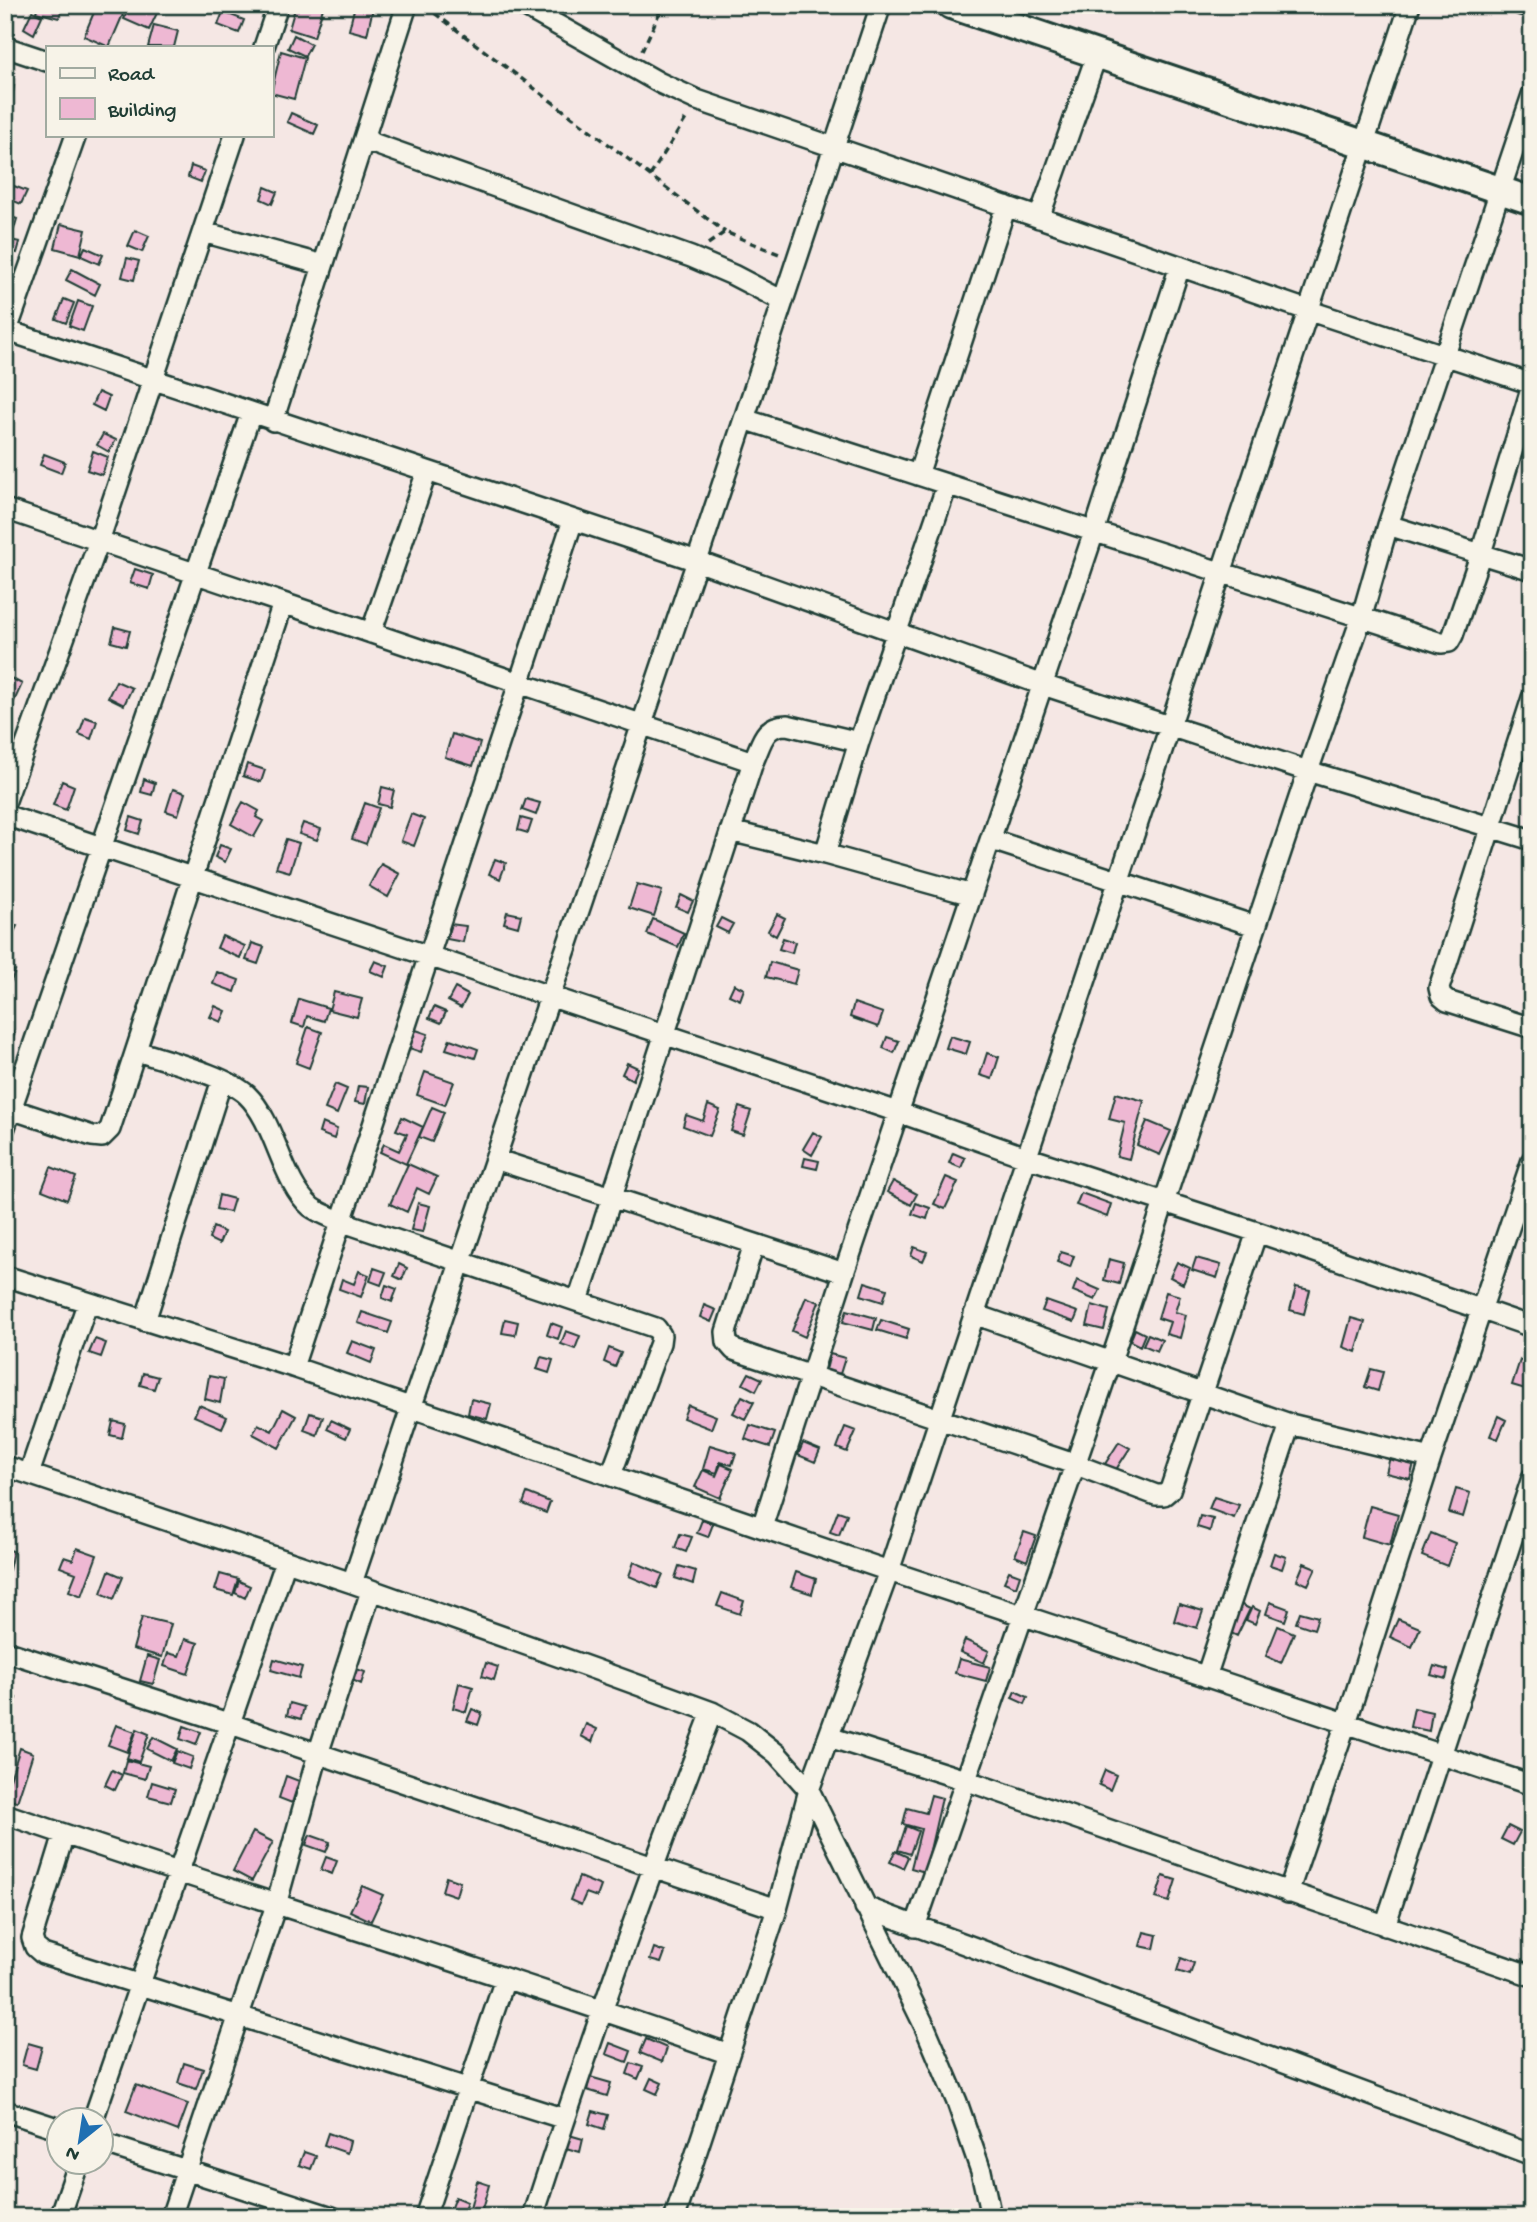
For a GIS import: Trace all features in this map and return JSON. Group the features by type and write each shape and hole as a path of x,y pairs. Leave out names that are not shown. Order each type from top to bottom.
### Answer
{"street":[{"path":"264,46 278,5"},
{"path":"273,421 407,5"},
{"path":"522,5 660,83 697,100 1532,385 1481,553 1449,642 1441,643 744,419"},
{"path":"352,1583 697,561 881,5"},
{"path":"951,5 1532,201"},
{"path":"675,2217 777,1909 809,1790 889,1572 1168,726 1410,5"},
{"path":"1522,5 1532,8"},
{"path":"5,47 46,61"},
{"path":"1039,218 1097,54"},
{"path":"915,1927 1111,1361 1255,926 1361,619 1388,525 1532,95"},
{"path":"76,136 6,333 697,561 1043,685 1532,840"},
{"path":"5,803 99,541 235,136"},
{"path":"364,140 691,257 783,301"},
{"path":"918,475 1006,206"},
{"path":"203,232 323,265"},
{"path":"762,1527 844,1273 992,840 1180,266"},
{"path":"251,413 7,1114 92,1136 102,1137 110,1129 283,603"},
{"path":"371,633 427,471"},
{"path":"825,854 859,742 947,485"},
{"path":"5,509 753,762"},
{"path":"293,1367 573,520"},
{"path":"1388,525 1532,570"},
{"path":"1532,698 1439,988 1441,996 1447,1001 1532,1028"},
{"path":"578,1301 730,831 753,762 768,729 776,725 787,725 859,742"},
{"path":"5,815 1257,1232 1532,1327"},
{"path":"730,831 972,895"},
{"path":"992,840 1255,926"},
{"path":"137,1051 222,1080 246,1095 262,1116 299,1194 312,1208 340,1221 656,1328 661,1335 660,1343 611,1475"},
{"path":"145,1321 222,1080"},
{"path":"495,1159 844,1273"},
{"path":"1288,1893 1532,1160"},
{"path":"754,1244 726,1332 727,1342 734,1350 1074,1464 1156,1495 1164,1495 1170,1490 1257,1232"},
{"path":"5,1276 293,1367 889,1572 1532,1785"},
{"path":"29,1474 87,1304"},
{"path":"974,1314 1290,1424 1431,1458"},
{"path":"1206,1677 1290,1424"},
{"path":"5,1466 352,1583 712,1712 748,1731 777,1755 809,1790 925,2027 957,2102 981,2171 991,2217"},
{"path":"1385,1926 1532,1478"},
{"path":"98,2106 286,1561"},
{"path":"171,2217 275,1905 318,1754 371,1591"},
{"path":"5,1651 231,1724 777,1909"},
{"path":"533,2217 602,2009 712,1712"},
{"path":"829,1737 965,1780 1532,1976"},
{"path":"5,1814 275,1905 602,2009 729,2054"},
{"path":"64,1834 33,1938 35,1947 43,1954 565,2119"},
{"path":"864,1907 1532,2155"},
{"path":"425,2217 505,1979"},
{"path":"5,2111 46,2124"},
{"path":"116,2148 332,2217"},
{"path":"60,2217 74,2176"}],"path":[{"path":"424,5 726,232 797,262"},
{"path":"634,68 663,5"},
{"path":"650,176 697,100"},
{"path":"691,257 726,232"}],"building":[{"path":"38,5 63,5 59,18 36,12"},
{"path":"97,5 127,5 109,46 84,36"},
{"path":"130,5 140,5 157,13 149,30 124,19"},
{"path":"244,5 241,13 226,7"},
{"path":"296,5 324,5 314,37 289,29"},
{"path":"355,5 373,8 367,35 349,30"},
{"path":"32,11 42,16 34,34 24,28"},
{"path":"223,12 244,20 239,33 218,25"},
{"path":"154,25 178,31 174,46 148,46"},
{"path":"294,35 311,44 305,56 288,48"},
{"path":"281,51 305,58 294,99 273,94"},
{"path":"5,85 14,86 9,118 5,117"},
{"path":"291,113 318,125 314,134 287,122"},
{"path":"191,166 205,171 201,182 188,177"},
{"path":"14,186 27,191 21,204 9,199"},
{"path":"265,187 277,192 272,204 261,199"},
{"path":"5,215 17,219 14,229 5,227"},
{"path":"61,224 86,230 80,255 55,248"},
{"path":"135,230 149,236 142,252 128,246"},
{"path":"5,239 20,242 17,253 5,250"},
{"path":"85,247 103,255 99,264 81,256"},
{"path":"127,258 139,261 134,280 122,277"},
{"path":"72,269 100,284 95,295 66,280"},
{"path":"64,299 74,303 66,323 56,319"},
{"path":"78,301 92,306 83,331 69,326"},
{"path":"98,392 109,397 104,411 92,405"},
{"path":"103,434 116,440 109,452 97,445"},
{"path":"93,451 108,457 102,475 87,470"},
{"path":"44,454 65,462 61,473 40,465"},
{"path":"135,569 153,575 149,589 130,583"},
{"path":"115,627 130,631 126,646 111,642"},
{"path":"5,675 22,684 11,708 5,705"},
{"path":"116,681 132,688 124,705 108,697"},
{"path":"85,717 97,721 91,739 79,734"},
{"path":"452,734 480,743 473,766 445,757"},
{"path":"247,764 265,770 261,782 243,776"},
{"path":"144,779 155,783 152,795 141,792"},
{"path":"62,781 74,786 66,810 53,805"},
{"path":"382,787 394,790 390,807 378,804"},
{"path":"173,789 185,793 178,815 166,811"},
{"path":"526,799 540,803 536,815 522,810"},
{"path":"243,802 259,811 256,817 263,821 254,837 231,824"},
{"path":"365,803 379,808 366,844 352,839"},
{"path":"411,814 424,819 414,846 401,841"},
{"path":"131,817 143,821 139,834 127,830"},
{"path":"521,818 532,821 528,833 518,830"},
{"path":"303,823 321,829 317,840 299,834"},
{"path":"286,839 299,843 290,872 276,868"},
{"path":"220,845 231,849 225,862 215,857"},
{"path":"495,859 506,863 500,879 489,874"},
{"path":"381,864 400,874 388,897 369,886"},
{"path":"637,884 662,891 654,916 629,908"},
{"path":"681,895 693,901 688,912 676,907"},
{"path":"507,912 521,915 518,927 504,923"},
{"path":"777,914 785,918 776,936 768,931"},
{"path":"721,918 733,924 728,933 716,927"},
{"path":"653,919 684,933 678,947 647,934"},
{"path":"5,921 17,926 5,950"},
{"path":"450,924 466,926 463,942 447,939"},
{"path":"222,936 245,946 240,958 217,948"},
{"path":"783,938 795,942 792,953 779,949"},
{"path":"252,943 264,947 258,964 246,960"},
{"path":"375,961 388,966 384,977 370,971"},
{"path":"770,962 798,970 794,984 766,977"},
{"path":"5,968 15,971 10,984 5,982"},
{"path":"217,972 239,980 235,992 213,984"},
{"path":"734,984 744,989 740,1000 729,995"},
{"path":"455,988 468,995 461,1008 448,1001"},
{"path":"334,992 362,999 357,1017 329,1010"},
{"path":"299,999 328,1008 324,1021 307,1016 304,1027 292,1023"},
{"path":"854,1003 883,1013 878,1027 850,1017"},
{"path":"215,1006 226,1011 221,1022 210,1017"},
{"path":"434,1007 446,1012 441,1023 429,1018"},
{"path":"308,1027 322,1032 309,1068 296,1063"},
{"path":"5,1028 15,1032 7,1055 5,1054"},
{"path":"416,1030 428,1034 421,1052 409,1048"},
{"path":"950,1036 970,1042 966,1054 946,1048"},
{"path":"887,1037 899,1041 894,1053 883,1048"},
{"path":"450,1039 478,1049 475,1058 446,1049"},
{"path":"987,1053 999,1057 992,1079 980,1075"},
{"path":"627,1063 638,1068 633,1080 622,1074"},
{"path":"425,1072 454,1082 445,1105 417,1095"},
{"path":"335,1084 347,1089 337,1114 325,1109"},
{"path":"358,1086 368,1087 365,1104 355,1102"},
{"path":"1116,1093 1144,1101 1129,1159 1117,1156 1125,1123 1109,1119"},
{"path":"708,1105 720,1110 710,1136 683,1126 686,1115 703,1121"},
{"path":"432,1107 444,1112 432,1142 419,1137"},
{"path":"739,1107 751,1111 743,1135 731,1131"},
{"path":"402,1117 423,1127 406,1164 380,1152 384,1144 399,1151 407,1134 396,1130"},
{"path":"1147,1121 1171,1131 1160,1155 1137,1145"},
{"path":"322,1123 337,1129 334,1139 319,1133"},
{"path":"813,1132 822,1137 812,1155 803,1149"},
{"path":"953,1153 965,1158 961,1168 949,1163"},
{"path":"805,1158 819,1161 817,1169 803,1166"},
{"path":"408,1164 437,1177 429,1194 417,1188 407,1212 390,1204"},
{"path":"51,1167 76,1177 67,1200 42,1190"},
{"path":"946,1177 958,1182 945,1209 934,1204"},
{"path":"893,1181 917,1194 911,1205 887,1192"},
{"path":"1081,1193 1111,1204 1107,1217 1076,1205"},
{"path":"219,1195 234,1199 230,1212 216,1209"},
{"path":"418,1203 430,1206 423,1232 411,1230"},
{"path":"916,1203 930,1208 927,1219 912,1214"},
{"path":"213,1227 224,1232 219,1244 209,1239"},
{"path":"914,1247 927,1252 923,1261 911,1256"},
{"path":"1061,1252 1074,1256 1070,1267 1057,1262"},
{"path":"1196,1258 1221,1265 1217,1278 1192,1270"},
{"path":"1109,1259 1124,1263 1119,1284 1104,1280"},
{"path":"1177,1262 1190,1268 1183,1284 1170,1277"},
{"path":"399,1264 407,1268 402,1280 394,1276"},
{"path":"374,1268 386,1272 381,1285 370,1281"},
{"path":"359,1271 369,1275 361,1297 339,1289 342,1279 354,1284"},
{"path":"1077,1280 1100,1290 1095,1300 1073,1291"},
{"path":"865,1282 887,1289 883,1302 861,1295"},
{"path":"386,1285 397,1289 392,1302 382,1298"},
{"path":"1296,1287 1310,1290 1304,1314 1290,1310"},
{"path":"1166,1292 1180,1296 1175,1312 1186,1315 1180,1338 1166,1334 1170,1322 1158,1318"},
{"path":"806,1297 819,1302 805,1337 792,1331"},
{"path":"1046,1301 1078,1312 1074,1322 1042,1311"},
{"path":"704,1305 716,1310 711,1322 700,1317"},
{"path":"1092,1305 1109,1310 1104,1330 1087,1326"},
{"path":"847,1310 876,1318 873,1330 843,1322"},
{"path":"362,1312 392,1322 388,1333 358,1323"},
{"path":"1351,1318 1365,1322 1356,1352 1343,1347"},
{"path":"505,1319 518,1322 515,1335 502,1333"},
{"path":"881,1320 909,1329 906,1339 877,1330"},
{"path":"551,1323 562,1327 558,1339 547,1335"},
{"path":"1135,1329 1145,1334 1140,1346 1130,1341"},
{"path":"566,1331 580,1336 575,1349 561,1344"},
{"path":"1148,1334 1162,1340 1157,1351 1143,1345"},
{"path":"95,1339 106,1343 101,1357 89,1353"},
{"path":"352,1341 376,1350 371,1363 347,1353"},
{"path":"609,1348 621,1353 615,1367 604,1362"},
{"path":"830,1354 845,1358 840,1374 826,1370"},
{"path":"541,1357 553,1360 549,1373 537,1369"},
{"path":"1520,1360 1532,1364 1532,1391 1512,1385"},
{"path":"1371,1369 1383,1372 1378,1391 1365,1387"},
{"path":"143,1373 158,1377 154,1389 140,1385"},
{"path":"749,1373 762,1379 756,1391 743,1384"},
{"path":"209,1376 224,1379 220,1403 205,1399"},
{"path":"742,1396 754,1402 745,1419 733,1413"},
{"path":"471,1399 491,1404 487,1419 468,1414"},
{"path":"199,1405 227,1417 222,1428 194,1416"},
{"path":"688,1405 716,1416 711,1429 683,1418"},
{"path":"283,1409 296,1416 279,1448 253,1434 258,1424 272,1431"},
{"path":"310,1413 323,1417 317,1435 304,1430"},
{"path":"1498,1416 1506,1420 1498,1439 1490,1436"},
{"path":"331,1420 350,1429 346,1438 327,1429"},
{"path":"113,1421 125,1424 122,1438 110,1435"},
{"path":"750,1425 775,1433 770,1447 745,1439"},
{"path":"845,1427 856,1431 847,1452 837,1448"},
{"path":"1119,1442 1130,1448 1115,1471 1105,1464"},
{"path":"803,1443 820,1450 815,1462 798,1455"},
{"path":"710,1445 736,1453 732,1465 720,1462 717,1473 703,1469"},
{"path":"1390,1457 1414,1463 1410,1479 1386,1473"},
{"path":"721,1464 733,1469 720,1498 695,1487 703,1470 716,1476"},
{"path":"1456,1489 1470,1493 1463,1517 1449,1513"},
{"path":"527,1493 550,1502 546,1513 523,1504"},
{"path":"1214,1497 1239,1505 1234,1518 1209,1509"},
{"path":"1370,1506 1398,1514 1390,1545 1362,1537"},
{"path":"838,1511 847,1514 839,1535 830,1532"},
{"path":"1200,1516 1213,1519 1210,1531 1197,1527"},
{"path":"702,1520 713,1524 708,1537 697,1533"},
{"path":"1024,1532 1036,1536 1027,1561 1015,1556"},
{"path":"1431,1533 1455,1543 1447,1566 1422,1556"},
{"path":"680,1534 692,1537 686,1552 675,1548"},
{"path":"77,1548 97,1555 82,1596 69,1591 76,1573 60,1567 64,1557 73,1560"},
{"path":"5,1549 13,1551 9,1570 5,1569"},
{"path":"1274,1553 1286,1557 1282,1569 1270,1565"},
{"path":"634,1562 663,1574 657,1588 629,1576"},
{"path":"1304,1563 1316,1568 1308,1585 1297,1580"},
{"path":"679,1566 696,1571 693,1584 675,1578"},
{"path":"109,1571 123,1577 114,1599 101,1593"},
{"path":"1009,1571 1020,1575 1016,1587 1004,1582"},
{"path":"796,1572 816,1579 812,1594 791,1587"},
{"path":"220,1574 238,1579 233,1595 215,1590"},
{"path":"239,1581 250,1586 245,1598 235,1593"},
{"path":"722,1593 744,1601 740,1614 717,1606"},
{"path":"1270,1602 1289,1609 1285,1621 1266,1614"},
{"path":"1238,1603 1250,1609 1237,1636 1225,1630"},
{"path":"1179,1604 1203,1611 1197,1628 1174,1621"},
{"path":"1252,1607 1260,1611 1255,1624 1246,1620"},
{"path":"1300,1612 1318,1617 1314,1629 1296,1623"},
{"path":"142,1617 171,1624 162,1657 133,1649"},
{"path":"1398,1619 1420,1628 1412,1647 1390,1637"},
{"path":"1278,1626 1294,1633 1281,1663 1266,1656"},
{"path":"185,1639 198,1643 188,1674 164,1666 168,1653 179,1656"},
{"path":"965,1640 989,1651 984,1663 960,1652"},
{"path":"147,1656 160,1660 153,1684 140,1681"},
{"path":"274,1659 302,1667 299,1678 271,1670"},
{"path":"959,1659 990,1667 986,1681 955,1673"},
{"path":"486,1663 498,1667 494,1680 482,1676"},
{"path":"1434,1666 1448,1670 1446,1679 1431,1675"},
{"path":"354,1668 365,1672 361,1684 350,1679"},
{"path":"459,1683 473,1687 466,1712 453,1708"},
{"path":"1015,1691 1028,1697 1025,1704 1012,1698"},
{"path":"5,1694 16,1698 12,1710 5,1707"},
{"path":"290,1703 304,1707 301,1719 287,1715"},
{"path":"1414,1708 1432,1712 1429,1731 1410,1727"},
{"path":"472,1709 482,1713 478,1725 467,1721"},
{"path":"586,1724 597,1729 592,1742 581,1736"},
{"path":"116,1725 135,1732 127,1752 108,1745"},
{"path":"184,1726 201,1732 196,1745 180,1739"},
{"path":"137,1729 149,1734 139,1762 127,1758"},
{"path":"153,1737 177,1749 171,1761 147,1749"},
{"path":"20,1748 33,1753 17,1802 5,1798 5,1795"},
{"path":"177,1751 193,1757 189,1769 172,1763"},
{"path":"126,1760 149,1766 145,1779 123,1773"},
{"path":"112,1770 122,1775 115,1790 105,1785"},
{"path":"1105,1770 1116,1775 1110,1790 1099,1785"},
{"path":"286,1776 299,1781 292,1803 279,1798"},
{"path":"152,1782 175,1789 171,1802 148,1796"},
{"path":"931,1795 942,1798 925,1872 911,1868 921,1829 903,1824 907,1808 926,1813"},
{"path":"906,1826 918,1831 910,1854 898,1850"},
{"path":"1508,1826 1520,1832 1513,1845 1501,1839"},
{"path":"253,1832 273,1842 252,1881 233,1871"},
{"path":"310,1835 330,1842 326,1852 306,1845"},
{"path":"895,1851 908,1857 903,1868 890,1862"},
{"path":"326,1857 337,1861 332,1874 321,1870"},
{"path":"1163,1876 1176,1880 1169,1902 1156,1898"},
{"path":"446,1877 460,1882 456,1896 442,1891"},
{"path":"579,1877 601,1886 597,1897 586,1893 581,1905 570,1900"},
{"path":"362,1886 383,1895 371,1921 350,1911"},
{"path":"1144,1932 1157,1935 1154,1949 1140,1946"},
{"path":"654,1948 665,1952 661,1963 650,1960"},
{"path":"1181,1958 1194,1963 1190,1975 1177,1971"},
{"path":"646,2039 667,2048 662,2062 640,2053"},
{"path":"28,2043 42,2047 36,2069 22,2065"},
{"path":"610,2043 631,2051 627,2062 606,2054"},
{"path":"184,2063 203,2069 196,2089 178,2083"},
{"path":"631,2063 643,2067 638,2079 627,2074"},
{"path":"590,2077 611,2083 607,2096 587,2090"},
{"path":"651,2078 662,2083 657,2094 646,2089"},
{"path":"136,2085 188,2104 178,2131 126,2111"},
{"path":"593,2111 608,2115 604,2129 589,2124"},
{"path":"328,2133 350,2141 347,2153 324,2145"},
{"path":"569,2135 583,2139 580,2152 566,2148"},
{"path":"304,2152 316,2156 311,2169 299,2165"},
{"path":"477,2181 489,2185 480,2217 468,2217"},
{"path":"455,2197 467,2202 462,2215 450,2210"}]}
